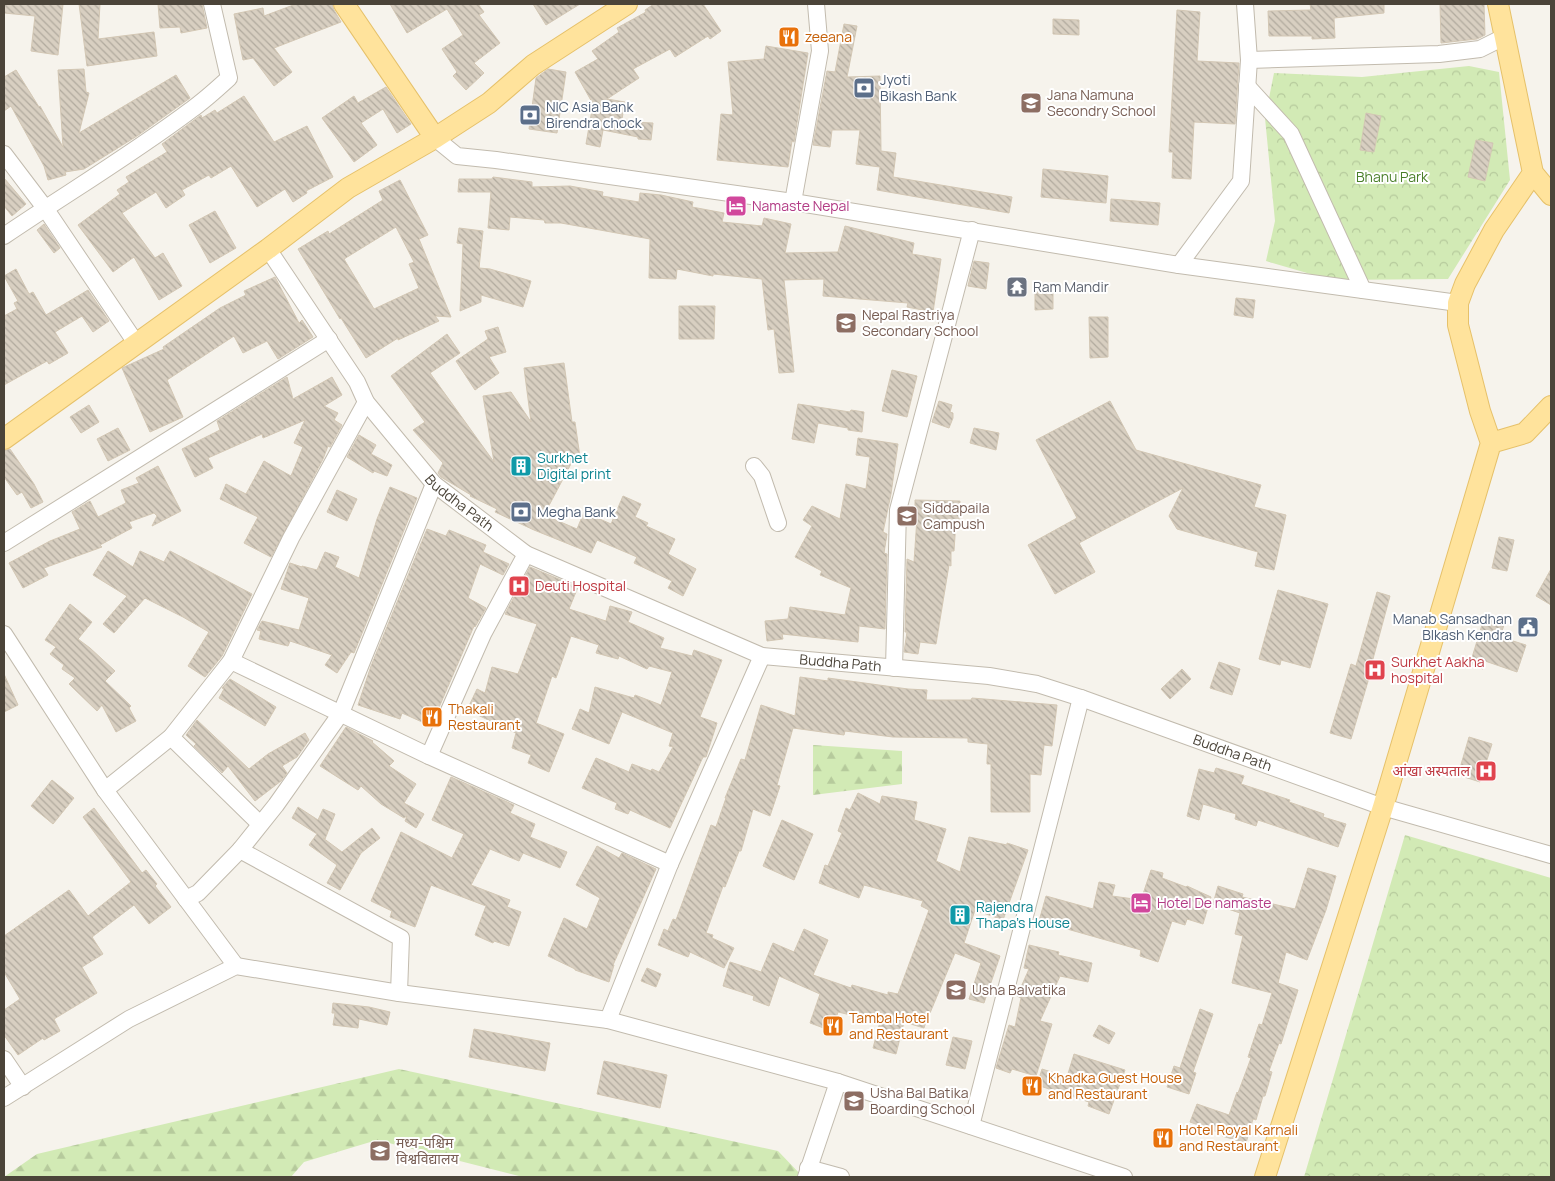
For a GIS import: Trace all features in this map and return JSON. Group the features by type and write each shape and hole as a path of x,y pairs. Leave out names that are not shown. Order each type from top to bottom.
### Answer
{"main road":[{"path":"345,4 435,138"},
{"path":"4,439 268,250 348,188 435,138 489,103 533,65 627,4"},
{"path":"1498,4 1533,173 1551,195"},
{"path":"1265,1177 1383,807 1491,443 1480,411 1458,325 1458,303 1465,284 1494,230 1533,173"},
{"path":"1491,443 1525,433 1551,406"}],"street":[{"path":"4,236 131,153 193,109 229,78 212,4"},
{"path":"793,202 820,51 816,4"},
{"path":"1179,265 1241,181 1249,60 1245,4"},
{"path":"1249,60 1374,54 1439,54 1480,49 1504,37"},
{"path":"1248,86 1292,134 1363,290"},
{"path":"435,138 456,156 505,161 793,202 1179,265 1458,303"},
{"path":"4,154 46,208 136,344"},
{"path":"894,668 898,510 972,230"},
{"name":"Buddha Path","path":"268,250 357,382 366,402 434,484 526,554 762,656 989,676 1037,684 1081,698 1383,807 1551,854"},
{"path":"4,543 329,339"},
{"path":"105,790 172,737 231,661 291,538 366,402"},
{"path":"754,466 762,476 778,523"},
{"path":"186,899 198,893 240,850 341,713 434,484"},
{"path":"429,756 483,634 526,554"},
{"path":"4,634 105,790 236,966"},
{"path":"608,1020 670,864 762,656"},
{"path":"231,661 429,756 670,864"},
{"path":"971,1126 1081,698"},
{"path":"172,737 260,824"},
{"path":"240,850 401,938 399,993"},
{"path":"4,1098 129,1019 236,966 399,993 608,1020 838,1082 1124,1177"},
{"path":"4,1059 23,1086"},
{"path":"838,1082 807,1173 841,1177"}],"green space":[{"name":"Bhanu Park","path":"1469,66 1499,72 1510,180 1448,279 1331,280 1266,261 1275,221 1265,118 1274,73 1362,77"},
{"path":"813,745 902,751 902,784 813,795"},
{"path":"1405,835 1551,878 1551,1177 1304,1177"},
{"path":"399,1069 778,1151 803,1177 523,1177 377,1140 304,1162 291,1177 4,1177 37,1154"}],"building":[{"path":"4,4 63,4 58,55 31,51 35,16 4,13"},
{"path":"79,4 100,4 98,39 154,32 157,56 87,66"},
{"path":"158,4 202,4 207,28 181,33 180,27 160,28"},
{"path":"296,4 332,4 341,22 274,48 292,72 274,86 253,58 243,60 234,14 263,8 264,16"},
{"path":"390,4 478,4 484,12 479,15 500,43 474,63 484,73 466,90 453,76 457,72 442,49 463,35 447,9 407,33"},
{"path":"533,4 580,4 546,25"},
{"path":"654,4 703,4 721,31 710,39 708,36 675,57 670,49 633,69 639,78 607,99 625,102 622,119 632,120 632,122 653,123 651,140 638,139 638,137 603,130 600,147 586,144 593,104 575,72 598,59 592,51 619,32 617,28 646,12 645,10"},
{"path":"1310,4 1384,4 1384,13 1334,18 1335,38 1312,39 1312,36 1269,36 1268,11 1311,10"},
{"path":"1440,4 1484,4 1485,35 1477,39 1441,43"},
{"path":"1177,10 1200,12 1197,61 1239,63 1235,124 1194,122 1191,179 1172,178 1173,152 1169,152"},
{"path":"1053,19 1079,20 1079,35 1053,34"},
{"path":"844,24 857,26 847,77 880,76 881,151 896,153 893,177 1012,197 1009,213 877,190 880,167 856,164 860,130 832,130 830,147 813,145 827,71 835,72"},
{"path":"766,46 808,53 794,142 792,141 788,167 717,160 721,114 733,115 728,62 764,59"},
{"path":"84,69 86,92 89,93 79,133 176,75 190,98 137,136 84,169 65,172 66,175 48,180 44,166 11,106 4,111 4,77 16,70 40,106 63,147 58,70"},
{"path":"548,69 566,72 557,133 529,129 536,78"},
{"path":"386,87 411,124 397,133 383,109 361,123 377,145 354,162 322,118 354,96 358,103"},
{"path":"244,96 274,142 307,126 333,177 306,191 307,193 293,202 285,189 257,207 231,166 211,178 209,175 182,190 185,195 166,208 156,192 122,213 155,258 163,253 182,286 159,300 134,257 113,272 78,225 120,194 117,190 129,182 126,177 167,152 162,144 201,115 202,118 215,110 217,113"},
{"path":"1366,113 1381,116 1374,152 1360,150"},
{"path":"1476,140 1493,143 1485,181 1468,177"},
{"path":"1043,169 1108,176 1106,203 1041,197"},
{"path":"493,177 532,182 532,187 570,186 603,192 602,196 639,202 640,193 661,195 693,202 692,207 724,213 722,222 762,226 764,218 791,224 785,253 838,252 845,226 914,243 912,254 941,259 933,312 907,307 908,303 823,296 824,279 784,280 794,372 779,373 774,329 768,330 762,279 713,274 713,276 677,269 676,279 649,278 650,239 561,223 545,223 544,220 510,217 509,230 488,228 491,192 458,192 459,179 492,179"},
{"path":"4,178 26,204 12,216 4,206"},
{"path":"400,180 428,235 419,239 451,317 435,316 439,321 398,340 398,338 366,358 298,249 328,231 329,234 383,200 379,191","holes":["396,227 414,262 409,264 419,288 374,309 344,259"]},
{"path":"1111,199 1160,203 1158,225 1110,221"},
{"path":"215,211 236,248 210,263 189,225"},
{"path":"44,224 60,248 54,253 37,230"},
{"path":"459,228 483,231 479,268 490,269 531,281 523,307 481,295 481,302 460,311 463,244 457,243"},
{"path":"974,261 989,263 986,289 968,286"},
{"path":"16,269 29,294 33,292 46,315 88,290 109,321 93,332 82,316 55,332 68,353 49,364 47,361 4,385 4,316 17,309 14,303 18,301 4,276"},
{"path":"275,277 299,323 302,320 313,337 278,359 267,341 243,353 234,336 167,380 183,417 150,432 122,368 164,349 163,347 220,308 246,295 244,291"},
{"path":"1053,291 1053,309 1035,310 1035,292"},
{"path":"1236,298 1255,300 1253,318 1234,315"},
{"path":"679,306 715,306 714,339 679,339"},
{"path":"1089,317 1108,317 1108,357 1090,358"},
{"path":"498,327 506,352 489,357 499,373 475,390 456,361 488,339 485,331"},
{"path":"447,334 460,353 430,373 494,462 483,396 511,392 531,422 524,368 564,363 572,422 575,422 581,464 573,460 544,515 577,529 584,512 611,524 623,496 641,504 635,517 648,523 646,526 675,539 668,554 696,569 683,596 668,588 672,581 634,563 637,557 597,540 591,553 534,530 495,512 497,509 470,496 441,477 438,473 443,463 413,430 425,422 391,376"},
{"path":"892,370 917,376 907,417 882,411"},
{"path":"287,377 293,399 332,377 342,395 324,406 338,413 334,420 342,425 330,447 328,446 271,557 244,543 258,517 220,499 226,484 246,494 264,461 291,476 303,447 294,443 305,420 263,438 262,434 208,458 213,468 195,477 182,449 220,430 217,421"},
{"path":"939,401 952,405 950,412 953,413 953,418 949,428 932,422"},
{"path":"1110,401 1136,450 1261,485 1254,507 1286,515 1274,570 1255,566 1258,552 1177,529 1169,516 1183,488 1079,543 1095,572 1055,594 1028,545 1077,518 1036,440"},
{"path":"798,404 850,412 851,410 864,412 862,432 818,423 814,443 792,439"},
{"path":"89,405 99,422 81,433 70,417"},
{"path":"118,428 130,450 108,461 97,439"},
{"path":"974,428 999,433 996,450 970,443"},
{"path":"359,435 376,445 371,454 392,465 387,476 374,471 373,473 347,457"},
{"path":"858,438 898,444 891,494 883,532 887,534 884,553 887,554 885,629 859,626 858,642 782,634 783,639 767,641 765,621 788,619 790,607 845,615 851,588 820,575 822,571 795,557 812,526 803,520 812,506 840,519 846,484 866,489 870,457 856,455"},
{"path":"10,449 34,484 43,502 31,508 22,492 17,495 4,477 4,451"},
{"path":"158,466 181,511 152,526 157,516 154,513 129,522 132,528 100,545 102,547 44,568 48,575 23,588 9,563 50,541 80,529 72,512 90,501 98,517 126,503 121,490 139,483 136,478"},
{"path":"390,487 417,498 354,653 351,652 337,673 325,665 332,655 290,641 288,646 259,639 261,631 257,630 262,621 299,630 309,598 281,589 290,563 317,570 325,552 339,557 335,567 359,578 377,519"},
{"path":"337,490 357,499 347,521 327,512"},
{"path":"915,500 960,501 959,520 956,520 954,551 951,551 951,566 949,565 936,644 920,642 918,654 904,652 907,632 905,632 907,559 914,562 917,518 915,518"},
{"path":"427,529 446,536 449,530 486,545 483,552 509,564 503,575 480,564 468,598 486,608 474,626 431,726 402,713 400,719 358,705 371,666"},
{"path":"1499,537 1514,540 1507,571 1492,568"},
{"path":"108,551 133,567 140,551 164,562 170,551 252,594 222,656 205,677 188,666 209,632 183,617 145,598 114,633 103,624 127,596 93,575"},
{"path":"530,567 578,587 569,609 606,621 610,606 632,612 628,622 664,638 660,648 692,656 694,650 722,660 700,717 717,723 706,757 703,757 670,828 630,810 628,814 615,809 617,803 582,788 596,758 629,772 632,764 659,772 673,747 669,746 673,733 622,712 609,744 572,729 580,709 589,713 595,687 634,698 635,695 661,705 672,672 649,666 647,669 619,656 618,659 596,653 599,645 571,636 556,678 552,676 536,723 564,734 549,772 528,763 531,755 512,748 516,733 467,710 477,689 485,693 492,667 518,674 537,624 505,614"},
{"path":"1551,569 1551,605 1536,596"},
{"path":"1278,590 1328,604 1310,668 1281,660 1280,665 1259,659"},
{"path":"1377,592 1390,596 1351,739 1330,733 1351,664 1356,666"},
{"path":"70,604 92,622 78,639 115,671 105,681 131,706 129,708 136,721 116,732 102,705 97,711 69,684 75,678 62,669 64,665 50,654 56,647 45,640"},
{"path":"1485,615 1505,622 1500,637 1526,645 1517,672 1485,661 1483,669 1470,664"},
{"path":"1219,662 1240,669 1232,695 1210,688"},
{"path":"1182,669 1191,679 1170,699 1161,689"},
{"path":"4,674 18,705 4,712"},
{"path":"800,677 828,681 828,678 927,690 926,700 971,700 972,698 1057,705 1052,746 1044,745 1041,775 1030,774 1030,812 991,812 991,764 987,764 988,744 968,742 968,738 893,737 845,731 844,735 793,728 777,785 780,786 770,816 753,809 741,851 739,851 725,887 723,886 706,933 713,935 712,938 734,948 724,968 690,952 688,957 658,945 664,929 668,931 673,919 676,920 711,825 716,827 725,798 741,759 745,760 761,705 795,716"},
{"path":"230,679 276,707 265,726 219,698 224,689 222,688"},
{"path":"197,720 249,769 268,754 305,733 309,740 297,757 282,766 287,773 281,781 255,801 228,766 222,773 194,746 196,744 186,735"},
{"path":"346,727 373,741 394,761 389,766 416,784 404,803 424,814 416,828 405,821 407,816 404,818 381,804 361,786 358,790 320,766"},
{"path":"1469,737 1492,744 1480,782 1458,775"},
{"path":"1216,768 1244,776 1241,784 1290,800 1289,802 1324,814 1323,817 1346,824 1338,847 1258,820 1256,826 1235,819 1236,814 1203,804 1199,820 1187,816 1199,769 1214,773"},
{"path":"451,777 514,805 510,813 535,824 530,837 567,852 560,868 523,853 519,861 490,849 471,885 510,900 507,907 521,912 509,946 494,941 493,943 475,935 486,906 431,885 415,927 390,917 392,911 371,901 401,832 452,858 464,834 432,820"},
{"path":"52,780 74,798 53,824 31,806"},
{"path":"858,793 880,804 882,796 917,802 914,820 946,829 936,861 960,872 969,837 1007,845 1007,843 1028,850 1003,920 975,910 964,943 1000,956 984,1003 969,999 981,963 955,953 924,1028 904,1022 896,1054 873,1048 880,1022 838,1012 832,1031 810,1023 820,994 779,976 769,1006 753,1000 754,996 723,986 730,962 761,972 773,943 794,952 804,929 828,940 813,975 851,988 852,985 888,995 888,992 898,994 929,910 921,906 923,901 864,885 859,898 819,883 825,865 828,866 842,833 838,831 846,808 850,810"},
{"path":"298,807 318,820 323,809 335,814 325,839 323,838 342,852 372,828 380,838 361,853 340,890 327,883 337,865 309,845 317,834 292,818"},
{"path":"94,808 142,873 146,870 157,884 155,886 171,907 149,924 134,905 92,937 103,954 82,967 97,993 54,1019 60,1031 44,1040 43,1038 18,1055 4,1035 4,1010 20,999 4,972 4,936 69,890 88,916 131,882 83,817"},
{"path":"782,820 813,834 794,880 763,866"},
{"path":"597,846 619,858 622,853 656,869 613,965 609,982 575,970 548,956 564,918 587,929 600,898 576,885"},
{"path":"1308,868 1336,876 1326,910 1307,960 1286,952 1278,983 1298,990 1281,1044 1279,1043 1269,1071 1272,1072 1265,1096 1263,1096 1256,1120 1253,1119 1246,1143 1222,1136 1223,1134 1190,1122 1197,1104 1229,1115 1251,1058 1248,1057 1259,1024 1262,1025 1272,993 1232,983 1243,936 1235,934 1240,913 1213,904 1218,886 1243,894 1242,897 1295,909"},
{"path":"1151,870 1163,873 1162,878 1187,886 1211,897 1203,924 1187,919 1185,925 1172,921 1158,962 1140,956 1141,950 1039,921 1046,896 1093,909 1099,882 1115,885 1112,896 1141,900"},
{"path":"1029,945 1059,952 1058,955 1092,963 1088,982 1060,976 1040,1021 1052,1024 1036,1076 1012,1069 1010,1073 996,1068 1009,1025 1015,1027 1021,998 1017,996 1029,969 1024,968"},
{"path":"647,968 661,974 656,987 641,981"},
{"path":"333,1003 369,1007 390,1012 387,1025 359,1019 358,1028 333,1025 335,1013 332,1013"},
{"path":"1200,1009 1213,1014 1193,1072 1196,1073 1189,1094 1167,1087 1174,1066 1180,1068"},
{"path":"1099,1025 1115,1033 1109,1044 1093,1036"},
{"path":"474,1029 550,1043 545,1071 469,1057"},
{"path":"953,1037 972,1041 965,1069 946,1065"},
{"path":"1074,1054 1125,1070 1109,1114 1088,1106 1089,1102 1037,1085 1042,1069 1067,1077"},
{"path":"604,1061 667,1075 660,1108 597,1094"}],"place":[{"name":"zeeana","path":"789,37"},
{"name":"Jyoti Bikash Bank","path":"864,88"},
{"name":"Jana Namuna Secondry School","path":"1031,103"},
{"name":"NIC Asia Bank Birendra chock","path":"530,115"},
{"name":"Namaste Nepal","path":"736,206"},
{"name":"Ram Mandir","path":"1017,287"},
{"name":"Nepal Rastriya Secondary School","path":"846,323"},
{"name":"Surkhet Digital print","path":"521,466"},
{"name":"Megha Bank","path":"521,512"},
{"name":"Siddapaila Campush","path":"907,516"},
{"name":"Deuti Hospital","path":"519,586"},
{"name":"Manab Sansadhan BIkash Kendra","path":"1528,627"},
{"name":"Surkhet Aakha hospital","path":"1375,670"},
{"name":"Thakali Restaurant","path":"432,717"},
{"name":"आंखा अस्पताल","path":"1486,771"},
{"name":"Hotel De namaste","path":"1141,903"},
{"name":"Rajendra Thapa's House","path":"960,915"},
{"name":"Usha Balvatika","path":"956,990"},
{"name":"Tamba Hotel and Restaurant","path":"833,1026"},
{"name":"Khadka Guest House and Restaurant","path":"1032,1086"},
{"name":"Usha Bal Batika Boarding School","path":"854,1101"},
{"name":"Hotel Royal Karnali and Restaurant","path":"1163,1138"},
{"name":"मध्य-पश्चिम विश्वविद्यालय","path":"380,1151"}]}
